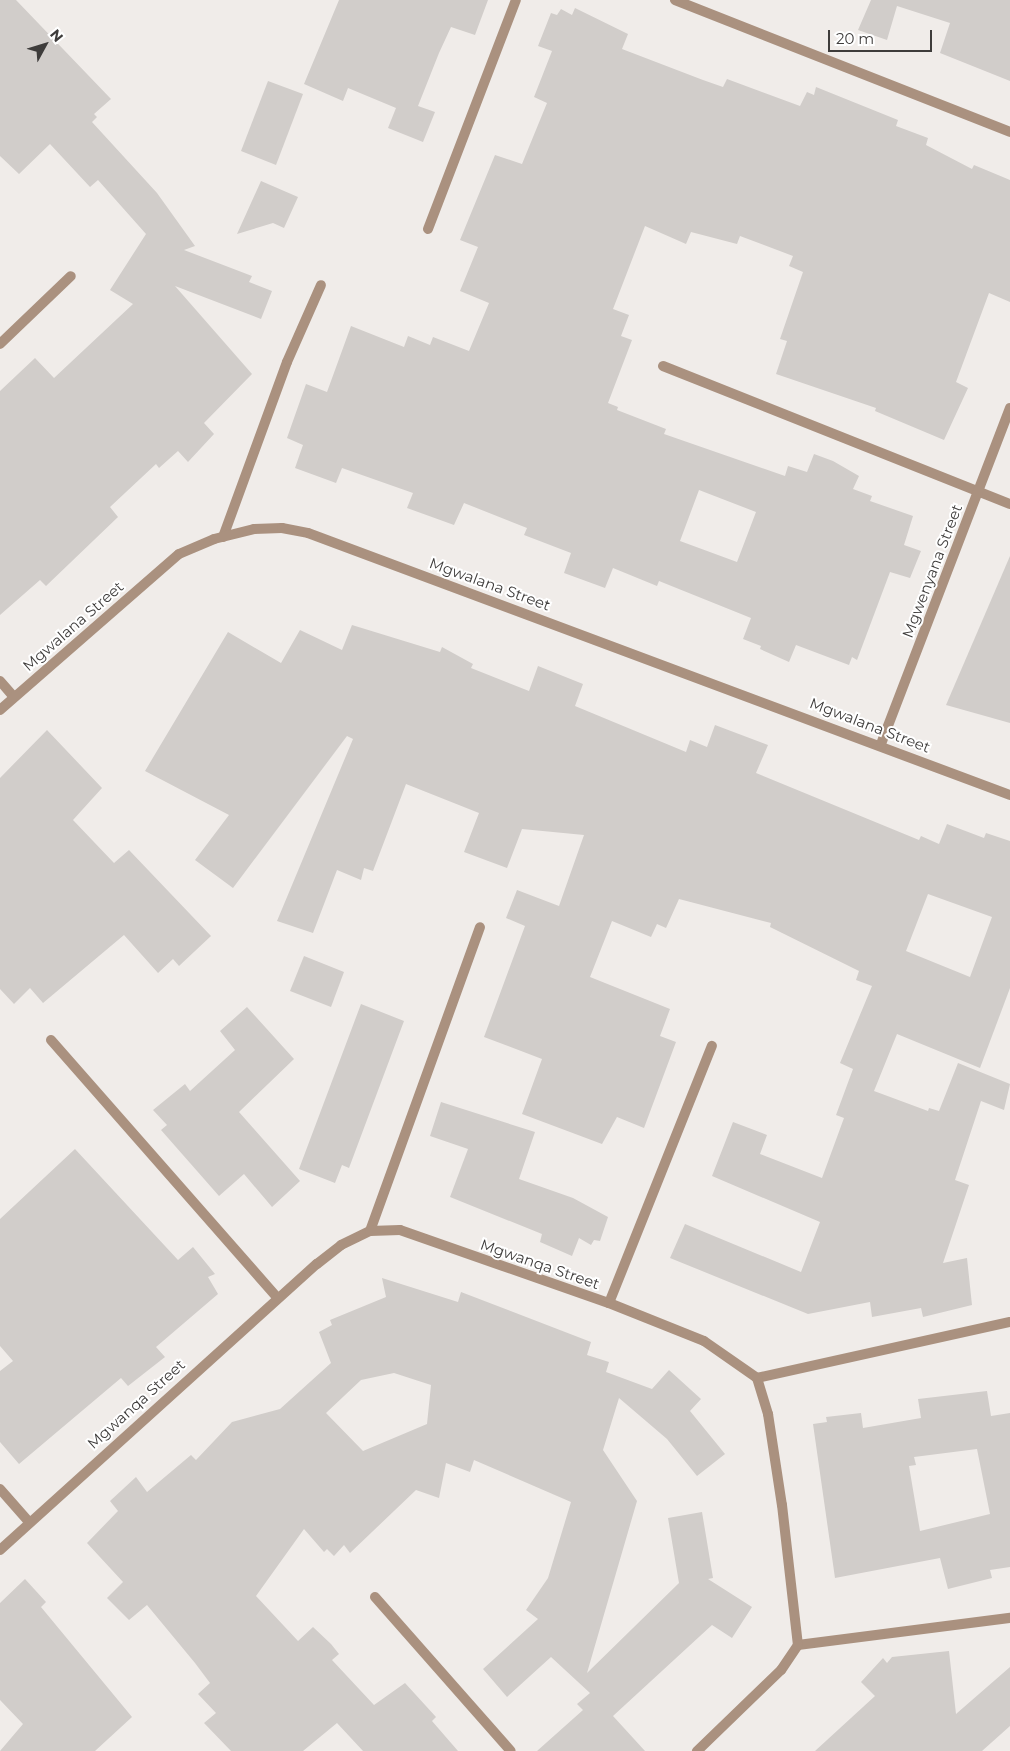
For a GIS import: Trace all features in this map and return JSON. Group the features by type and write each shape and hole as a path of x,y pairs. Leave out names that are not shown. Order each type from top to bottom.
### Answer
{"street":[{"path":"428,229 516,0"},
{"path":"675,0 1010,132"},
{"path":"0,344 71,276"},
{"path":"223,536 287,362 321,285"},
{"path":"663,366 1010,504"},
{"name":"Mgwenyana Street","path":"881,744 1010,408"},
{"name":"Mgwalana Street","path":"0,710 179,554 223,536 254,528 308,533 881,744 1010,795"},
{"path":"0,681 14,698"},
{"path":"370,1231 480,927"},
{"path":"50,1040 276,1296"},
{"path":"609,1303 712,1046"},
{"name":"Mgwanqa Street","path":"0,1550 276,1296 341,1245 370,1231 400,1230 609,1303 704,1341 733,1357 757,1378"},
{"path":"697,1751 781,1670 798,1645 781,1496 768,1414 757,1378 1010,1322"},
{"path":"0,1489 29,1522"},
{"path":"374,1597 511,1751"},
{"path":"798,1645 1010,1618"}],"building":[{"path":"0,0 16,0 111,99 94,114 97,117 92,122 157,193 195,246 184,250 252,276 249,282 272,291 261,319 175,286 252,374 204,423 214,434 188,462 178,451 159,468 156,464 110,507 118,517 46,586 40,580 0,615 0,391 35,358 54,378 133,304 110,290 146,234 98,180 90,187 50,144 19,174 0,156"},
{"path":"339,0 488,0 475,35 451,27 439,53 418,106 435,112 423,142 388,128 396,108 348,88 343,101 304,84"},
{"path":"871,0 1010,0 1010,81 940,53 950,23 897,6 887,40 858,30"},
{"path":"575,8 628,34 622,49 723,87 727,79 800,106 807,92 814,95 816,87 898,120 896,126 928,138 926,145 972,169 974,165 1010,180 1010,302 989,293 956,382 968,388 944,440 875,411 876,408 776,374 787,341 780,339 803,272 789,266 793,256 740,236 737,244 691,232 686,244 645,226 613,309 629,315 621,336 632,340 608,403 618,407 617,410 666,429 664,434 785,476 788,466 807,472 814,454 833,461 859,476 853,489 872,496 870,501 913,516 904,545 921,551 910,578 890,572 857,660 852,657 849,665 796,645 789,662 760,649 761,646 743,639 751,618 659,581 657,586 613,568 605,588 564,573 571,553 524,535 527,528 464,503 454,525 407,508 413,493 342,468 336,483 295,468 303,445 287,438 306,384 327,392 351,326 404,347 408,336 430,345 433,337 469,351 489,303 460,291 478,247 460,240 495,155 522,164 547,103 534,97 552,51 538,46 551,13 557,15 561,9 572,15","holes":["699,490 756,512 737,562 680,541"]},
{"path":"268,81 303,94 276,165 241,151"},
{"path":"261,181 298,197 284,228 273,223 237,234"},
{"path":"1010,556 1010,723 946,705"},
{"path":"352,625 440,652 442,647 473,664 471,668 529,691 538,666 583,684 575,706 686,752 690,740 707,747 715,725 768,745 756,773 919,840 921,836 939,844 947,824 984,838 986,833 1010,841 1010,988 980,1068 897,1034 874,1091 928,1111 929,1108 939,1111 958,1063 1010,1084 1004,1110 981,1101 955,1180 969,1185 943,1263 967,1258 972,1305 923,1317 921,1308 872,1317 870,1302 808,1314 670,1258 685,1224 801,1272 820,1222 712,1176 733,1122 767,1135 760,1154 822,1178 844,1118 836,1115 853,1069 840,1063 872,986 856,980 859,971 770,927 771,923 679,899 666,928 657,924 651,937 612,921 590,977 670,1009 660,1036 676,1042 644,1128 617,1117 602,1144 522,1114 542,1059 484,1037 525,926 506,918 517,890 559,906 584,835 522,829 507,868 464,852 479,813 406,784 373,871 364,868 361,880 337,870 313,933 277,921 353,739 347,736 233,888 195,860 229,815 145,771 228,632 281,663 300,630 342,650","holes":["928,894 992,917 970,977 906,951"]},
{"path":"47,730 102,788 73,820 114,863 129,850 211,936 179,966 173,959 158,973 124,935 43,1003 30,988 14,1004 0,989 0,778"},
{"path":"304,956 344,972 331,1007 290,991"},
{"path":"361,1004 404,1021 349,1168 342,1165 335,1183 299,1169"},
{"path":"247,1007 294,1059 239,1112 300,1181 272,1207 244,1174 219,1196 161,1130 167,1125 153,1110 185,1084 190,1091 235,1050 220,1031"},
{"path":"441,1102 535,1132 519,1179 573,1198 608,1217 600,1241 594,1240 591,1245 579,1238 572,1256 540,1242 542,1234 450,1197 468,1149 430,1136"},
{"path":"75,1149 178,1260 193,1247 215,1274 208,1277 218,1294 156,1347 165,1357 128,1386 121,1378 19,1464 0,1442 0,1371 13,1361 0,1346 0,1219"},
{"path":"382,1278 458,1302 461,1292 591,1342 587,1355 609,1362 606,1372 652,1389 669,1370 701,1399 690,1411 725,1454 697,1476 667,1439 619,1398 603,1450 637,1501 587,1673 679,1583 668,1518 702,1512 713,1578 708,1579 752,1607 732,1638 712,1625 613,1716 645,1751 537,1751 583,1710 577,1704 590,1693 551,1657 507,1697 483,1669 538,1619 526,1610 548,1578 571,1502 474,1460 470,1472 446,1463 439,1498 416,1490 350,1553 344,1545 334,1556 327,1549 324,1552 304,1529 256,1596 298,1641 313,1627 339,1654 332,1660 374,1705 405,1683 436,1717 432,1721 458,1751 363,1751 337,1723 303,1751 231,1751 204,1723 216,1713 198,1694 210,1683 195,1663 147,1605 129,1620 107,1598 123,1582 87,1543 118,1511 110,1501 136,1477 147,1492 191,1455 196,1460 232,1422 280,1409 331,1363 319,1332 332,1325 330,1320 386,1297","holes":["394,1373 431,1385 427,1424 363,1451 326,1413 361,1380"]},
{"path":"987,1391 991,1416 1010,1413 1010,1567 990,1570 992,1578 948,1589 940,1558 835,1578 813,1424 827,1422 826,1417 861,1413 863,1428 921,1418 918,1399","holes":["977,1449 990,1514 920,1531 909,1466 916,1465 914,1457"]},
{"path":"25,1579 46,1602 41,1607 132,1717 95,1751 0,1751 23,1724 0,1700 0,1603"},
{"path":"949,1651 956,1714 1010,1667 1010,1726 982,1751 815,1751 875,1696 861,1682 883,1658 887,1663 892,1657"}]}
